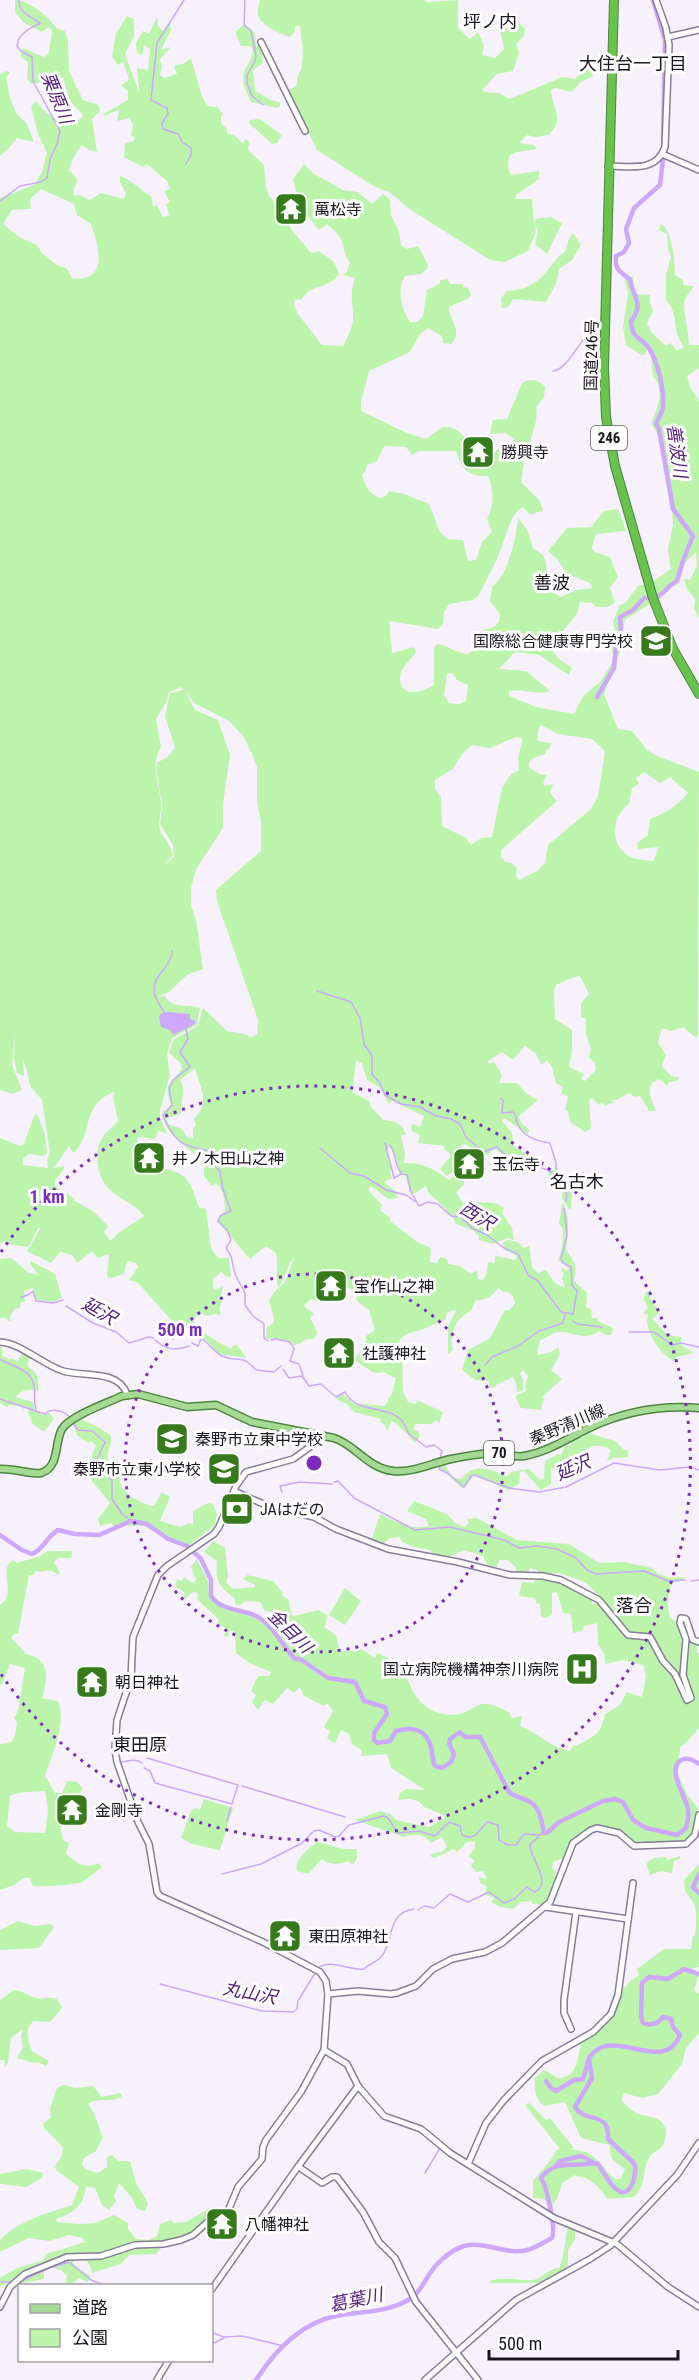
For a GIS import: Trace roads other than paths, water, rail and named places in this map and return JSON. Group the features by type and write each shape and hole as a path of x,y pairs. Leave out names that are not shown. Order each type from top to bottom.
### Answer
{"highway":[{"name":"国道246号","path":"615,0 604,368 608,434 657,611 673,649 699,694"}],"main road":[{"path":"0,1469 17,1469 38,1474 47,1470 53,1462 61,1430 72,1420 127,1394"},
{"name":"秦野清川線","path":"127,1394 138,1394 187,1407 216,1405 247,1420 340,1440 364,1460 376,1466 402,1471 452,1459 491,1453 524,1456 561,1444 591,1427 634,1412 664,1408 699,1408"}],"street":[{"path":"609,166 645,166 654,162 662,154 666,142 668,37 656,0"},
{"path":"668,37 699,30"},
{"path":"261,42 305,131"},
{"path":"662,154 699,170"},
{"path":"0,1342 14,1346 64,1371 111,1379 123,1387 127,1394"},
{"path":"0,2307 13,2283 25,2274 64,2258 102,2256 130,2246 168,2243 188,2238 213,2218 228,2211 238,2187 262,2159 266,2140 301,2092 324,2050 328,1994 326,1981 320,1972 265,1943 164,1900 157,1892 149,1844 138,1821 117,1762 115,1749 116,1725 130,1682 133,1637 160,1571 217,1531 234,1491 246,1472 293,1460 314,1443 318,1436"},
{"path":"234,1491 270,1507 314,1517 336,1529 388,1549 458,1562 510,1575 553,1578 568,1583 599,1600 628,1635 650,1637 663,1661 675,1675 687,1700 691,1698 683,1675 686,1642 680,1619 686,1619 692,1638 699,1642"},
{"path":"328,1994 358,1991 391,1994 414,1987 433,1969 446,1962 457,1957 486,1952 502,1943 552,1899 573,1843 591,1830 597,1828 619,1833 634,1846 680,1845 690,1843 693,1839 699,1815"},
{"path":"468,2164 486,2122 504,2100 545,2059 593,2032 611,2014 618,1995 633,1883"},
{"path":"545,1907 628,1919"},
{"path":"570,2029 564,2013 564,2000 576,1912"},
{"path":"324,2050 347,2064 358,2086 384,2116 421,2129 446,2150 546,2213 613,2242 668,2287 699,2307"},
{"path":"213,2288 358,2086"},
{"path":"425,2380 516,2300 590,2259 613,2242 677,2175 699,2143"},
{"path":"299,2167 322,2183 332,2177 337,2177 363,2212 379,2242 395,2258 416,2302 478,2380"},
{"path":"157,2380 168,2362"}],"waterway":[{"name":"栗原川","path":"0,201 20,186 41,182 47,178 50,159 60,131 33,81 32,57 22,52 17,46 22,35 40,23 23,11 19,0"},
{"path":"184,0 157,43 151,100 167,108 168,114 162,123 163,129 178,134 182,142 191,148 191,155 186,164"},
{"path":"245,0 244,25 251,31 256,55 247,75 247,83 252,96 263,105"},
{"name":"善波川","path":"653,0 665,40 663,142"},
{"name":"善波川","path":"663,159 660,185 634,208 626,229 629,243 624,252 616,256 616,265 630,280 637,300 637,310 631,321 633,332 648,347 660,375 663,406 656,423 673,509 693,536 684,558"},
{"path":"553,371 564,365 596,326"},
{"name":"善波川","path":"656,597 677,581 683,561"},
{"name":"善波川","path":"597,697 614,668 616,646 621,632 620,617 633,610 644,598 650,598"},
{"path":"165,1014 156,997 154,985 169,962 172,951"},
{"path":"317,991 351,1002 360,1018 364,1044 372,1056 372,1074 380,1083 385,1095 401,1104 420,1107 436,1116 451,1119 460,1124 466,1137 483,1152 497,1147 519,1167 531,1171 535,1166 548,1170 563,1183 567,1194 566,1201"},
{"path":"186,1029 188,1039 180,1052 190,1067 173,1080 169,1087 172,1105 163,1116 179,1140 184,1144 206,1150 210,1162 220,1171 223,1189 231,1211 220,1216 218,1221 227,1230 231,1240 226,1248 231,1256 235,1274 245,1293 245,1305 253,1316 264,1324 264,1338 268,1341"},
{"path":"500,1098 503,1100 502,1113 513,1112 524,1133 536,1140 550,1143 556,1163 556,1174"},
{"name":"西沢","path":"385,1143 394,1178 401,1174 407,1175 411,1192 419,1206 428,1202 438,1204 451,1216 461,1217 472,1228 518,1254 528,1275 538,1281 561,1312 573,1314 577,1291 572,1285 571,1267 563,1263 561,1259 567,1235 564,1208"},
{"path":"390,1145 401,1173"},
{"path":"320,1148 350,1173 364,1176 386,1190 406,1195 416,1202"},
{"name":"延沢","path":"21,1297 33,1291 36,1301 53,1303 63,1300"},
{"name":"延沢","path":"66,1306 93,1323 116,1332 129,1343 153,1338"},
{"path":"485,1365 492,1357 518,1346 539,1331 563,1323 565,1315"},
{"name":"西沢","path":"573,1321 577,1324 602,1327"},
{"name":"西沢","path":"629,1332 654,1332 672,1345 681,1343 699,1347"},
{"name":"延沢","path":"192,1343 198,1346 201,1339 204,1340 220,1355 246,1361 256,1370 274,1372 281,1366"},
{"name":"延沢","path":"155,1340 171,1349 189,1346"},
{"path":"271,1340 290,1342 294,1349 290,1361 299,1364 303,1375"},
{"path":"0,1359 25,1371 32,1379 36,1409"},
{"name":"延沢","path":"283,1369 289,1378 302,1376 309,1386 321,1384 336,1397 345,1392 359,1405 396,1416 408,1433 426,1447 434,1445 442,1451 440,1459"},
{"path":"0,1399 45,1414 59,1411 71,1419"},
{"path":"73,1423 78,1430 92,1431 105,1442 98,1462 112,1481 112,1499 122,1514 131,1521"},
{"name":"延沢","path":"441,1464 439,1469 464,1487 474,1475 509,1488 539,1492 566,1487 614,1463 659,1470 690,1467 699,1470"},
{"path":"334,1482 338,1481 354,1498 415,1530 450,1527 504,1540 519,1548 536,1546 557,1549 576,1558 587,1570 596,1574 644,1571 668,1581 685,1580"},
{"path":"282,1492 280,1486 299,1482 332,1484"},
{"name":"金目川","path":"0,1535 32,1554 58,1530 75,1534 99,1535 131,1521 147,1524 168,1539 187,1546 201,1559 211,1580 211,1596 221,1605 258,1617 269,1626 295,1659 300,1659 328,1678 355,1682 364,1701 385,1707 387,1714 374,1733 374,1740 377,1743 390,1741 396,1731 417,1730 429,1741 435,1766 442,1768 451,1762 454,1754 449,1743 450,1739 460,1732 465,1737 480,1737 509,1792 531,1802 537,1809 544,1833 559,1822 603,1801 615,1799 623,1802 633,1820 646,1828 677,1835 686,1828 688,1809 675,1770 681,1760 693,1760 699,1764"},
{"path":"691,1581 699,1580"},
{"path":"144,1768 150,1771 155,1783 232,1804 238,1785 147,1758"},
{"path":"122,1762 134,1760 142,1763"},
{"path":"242,1786 345,1817"},
{"path":"227,1821 231,1807"},
{"path":"222,1874 261,1864 302,1843 314,1831 319,1830 335,1837 339,1836 349,1825 384,1816 388,1818 398,1833 419,1831 435,1836 449,1822 460,1826 462,1835 474,1836 487,1822 498,1825 499,1840 508,1845 516,1845 524,1834 544,1833"},
{"name":"丸山沢","path":"418,1910 424,1906 434,1908 450,1894 468,1902 489,1892 504,1903 514,1899 527,1887 534,1892 540,1888 542,1877 530,1845 540,1835"},
{"name":"葛葉川","path":"699,1874 693,1887 699,1893"},
{"name":"丸山沢","path":"318,1968 334,1964 364,1969 378,1960 385,1952 394,1922 405,1912 414,1909"},
{"name":"葛葉川","path":"256,2380 280,2349 311,2325 336,2316 392,2307 410,2299 418,2292 438,2263 458,2248 479,2245 519,2251 533,2248 552,2238 550,2208 541,2178 553,2168 565,2165 598,2164 615,2188 620,2192 629,2190 634,2180 634,2163 608,2139 605,2124 579,2112 575,2107 592,2078 589,2058 599,2049 611,2046 623,2046 650,2052 672,2047 680,2035 673,2027 671,2019 663,2017 654,2024 643,2023 641,2016 642,1983 649,1977 668,1979 684,1969 699,1974"},
{"name":"丸山沢","path":"160,1984 262,2011 293,2012 297,2009 298,2001 315,1973"},
{"path":"546,2081 556,2091 574,2080 583,2079 589,2059"},
{"path":"425,2173 440,2148"},
{"path":"556,2165 560,2161 581,2156 594,2163"},
{"path":"19,2282 49,2268 69,2262 91,2280 102,2284"},
{"path":"0,2282 11,2282"},
{"path":"213,2332 223,2337 242,2336 284,2346"},
{"path":"213,2344 224,2338"}],"place":[{"name":"萬松寺","path":"291,209"},
{"name":"勝興寺","path":"478,452"},
{"name":"国際総合健康専門学校","path":"656,641"},
{"name":"井ノ木田山之神","path":"149,1158"},
{"name":"玉伝寺","path":"469,1164"},
{"name":"宝作山之神","path":"331,1286"},
{"name":"社護神社","path":"339,1353"},
{"name":"秦野市立東中学校","path":"172,1439"},
{"name":"秦野市立東小学校","path":"224,1469"},
{"name":"JAはだの","path":"237,1509"},
{"name":"国立病院機構神奈川病院","path":"582,1669"},
{"name":"朝日神社","path":"92,1682"},
{"name":"金剛寺","path":"72,1810"},
{"name":"東田原神社","path":"285,1936"},
{"name":"八幡神社","path":"222,2224"}],"district":[{"name":"坪ノ内","path":"490,22"},
{"name":"大住台一丁目","path":"633,64"},
{"name":"善波","path":"552,583"},
{"name":"名古木","path":"577,1182"},
{"name":"落合","path":"634,1606"},
{"name":"東田原","path":"140,1745"}]}
